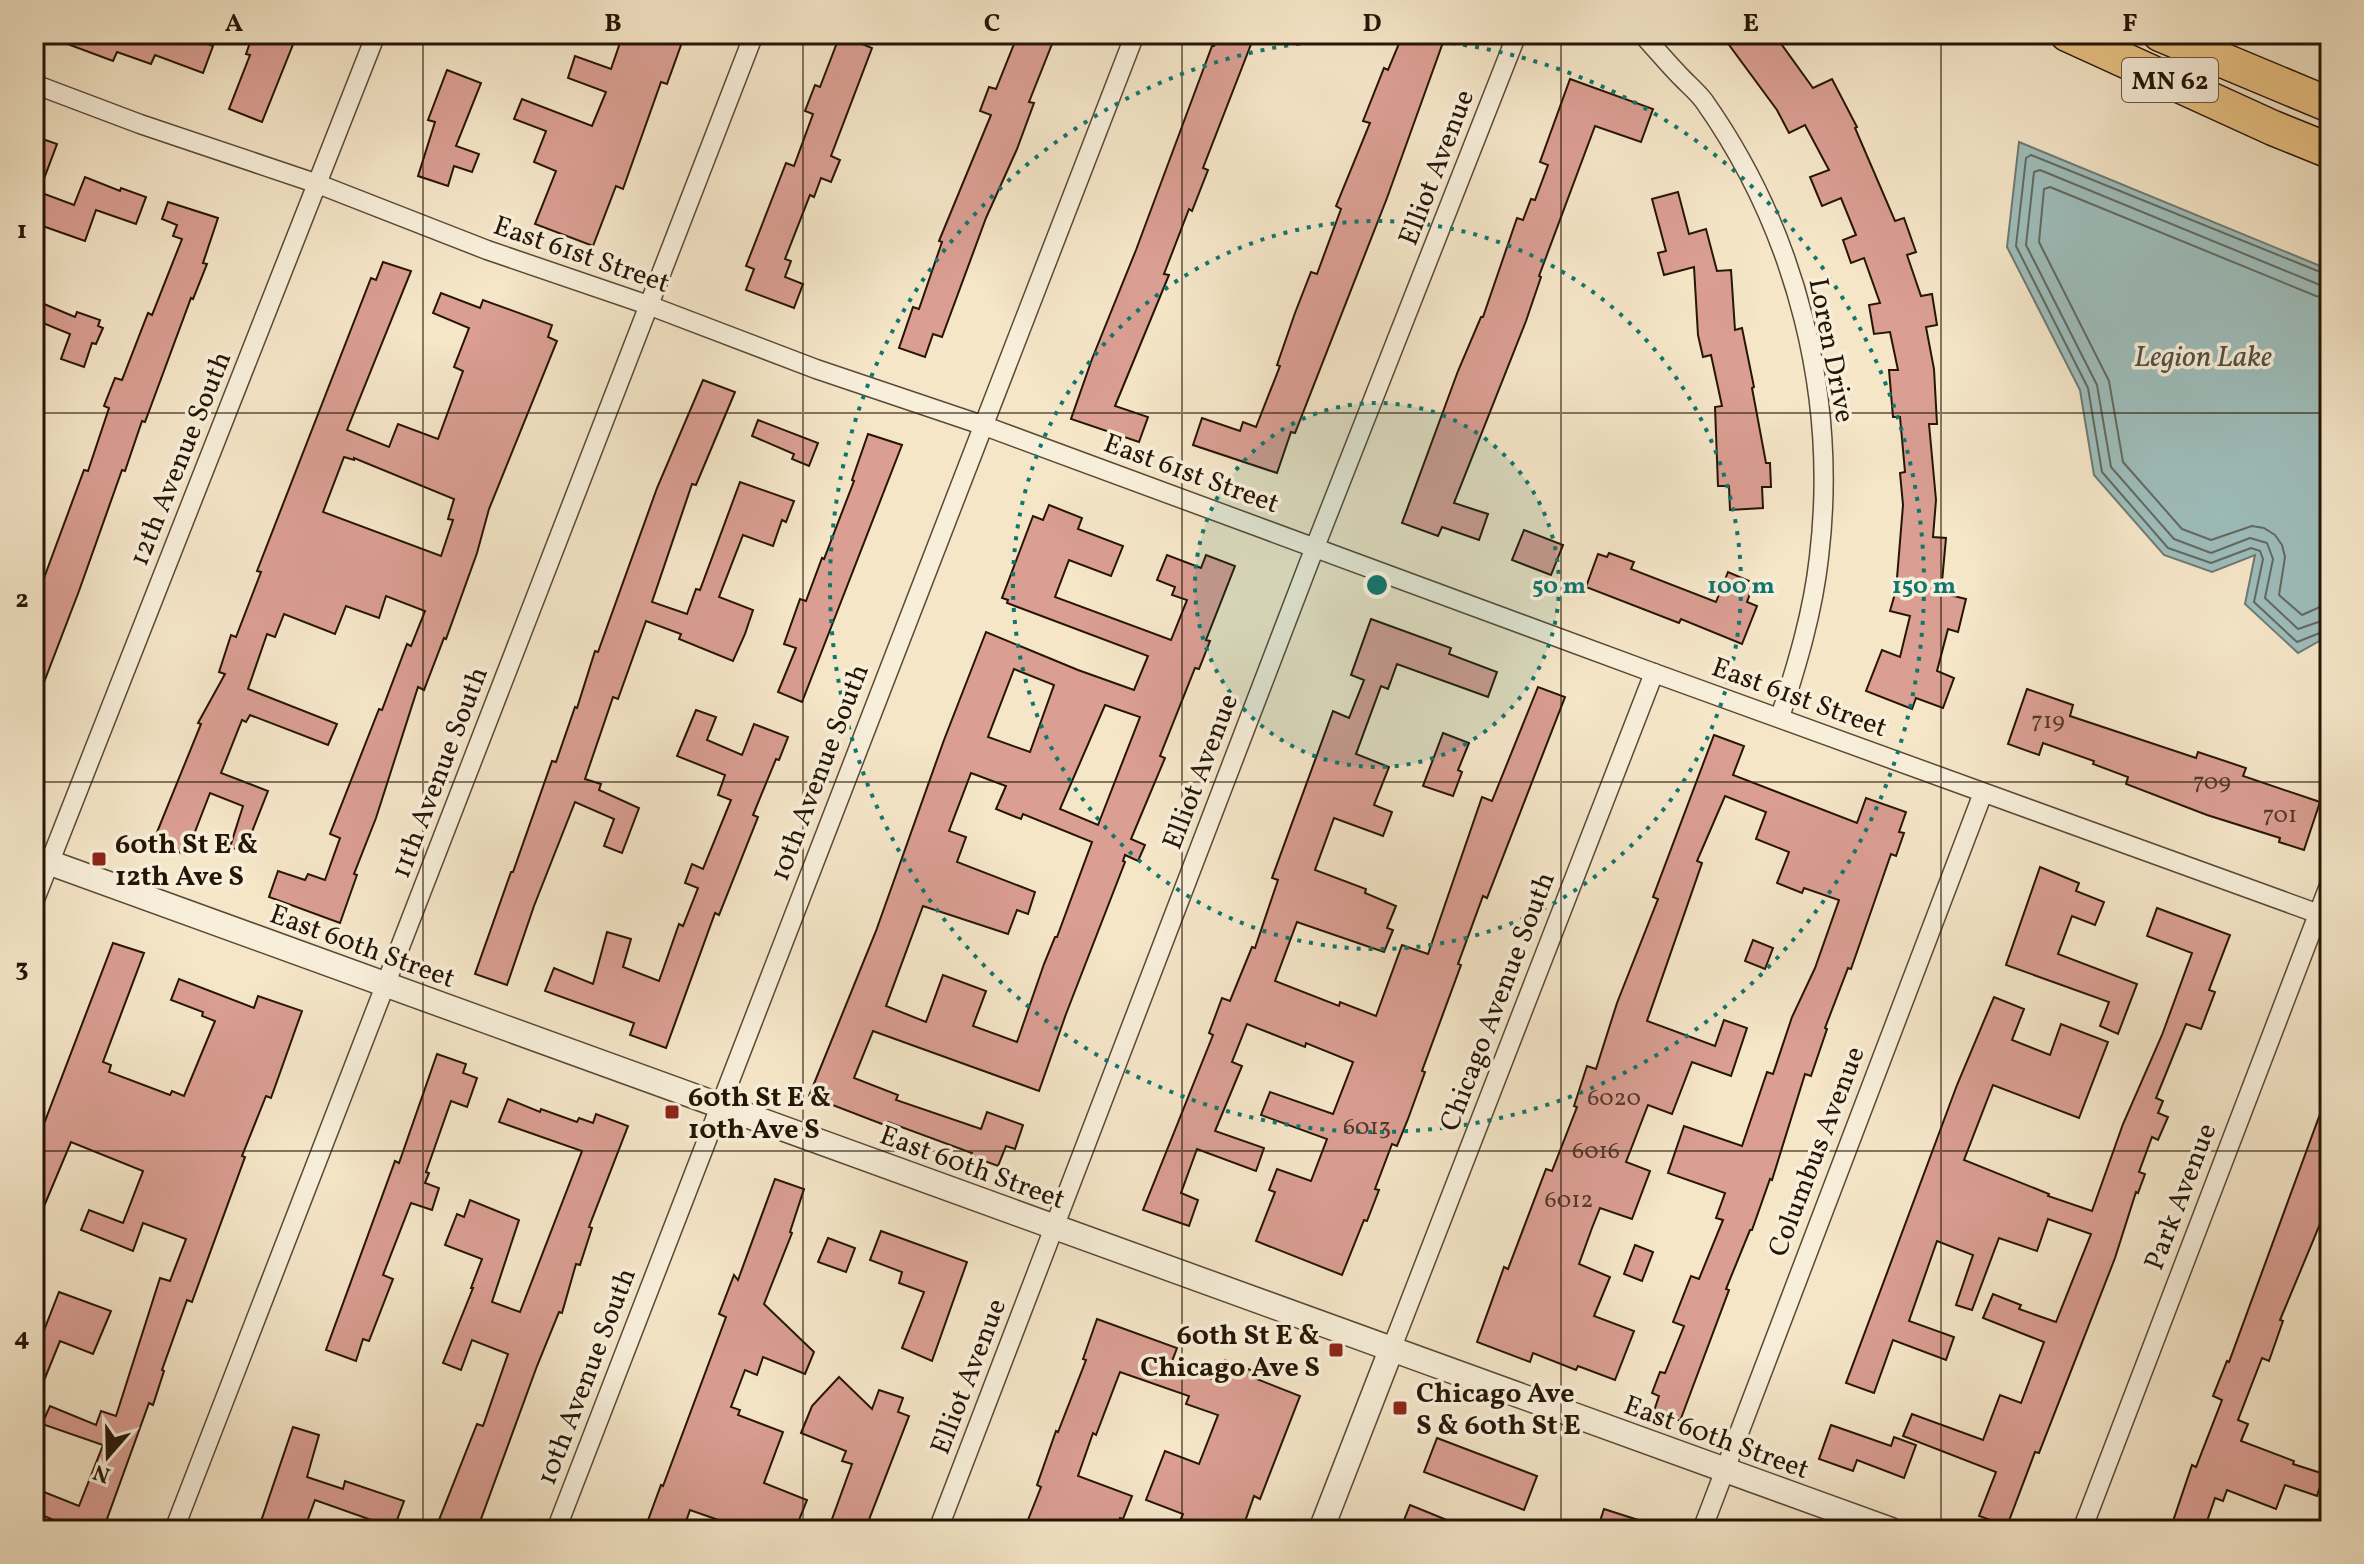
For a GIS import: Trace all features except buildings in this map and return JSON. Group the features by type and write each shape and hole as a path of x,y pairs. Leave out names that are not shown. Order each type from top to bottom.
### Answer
{"highway":[{"name":"MN 62","path":"2067,34 2330,151"},
{"name":"MN 62","path":"2160,34 2330,105"},
{"path":"2273,128 2330,159"}],"street":[{"name":"12th Avenue South","path":"34,902 42,860 318,184 376,34"},
{"name":"11th Avenue South","path":"174,1530 754,34"},
{"name":"10th Avenue South","path":"556,1530 1135,34"},
{"name":"Elliot Avenue","path":"938,1530 1315,547 1517,34"},
{"name":"Loren Drive","path":"1642,34 1702,98 1745,167 1779,240 1804,318 1820,398 1825,479 1819,559 1804,639 1780,717"},
{"name":"East 61st Street","path":"34,84 140,124 318,184 487,250 648,305 816,369 982,425 2324,916"},
{"name":"Chicago Avenue South","path":"1391,1350 1654,673"},
{"name":"Columbus Avenue","path":"1702,1530 1983,793"},
{"name":"East 60th Street","path":"42,860 1891,1530"},
{"name":"Park Avenue","path":"2082,1530 2324,916 2330,883"},
{"path":"1321,1530 1391,1350"}],"water":[{"name":"Legion Lake","path":"2019,142 2330,270 2330,635 2298,653 2245,604 2255,555 2212,572 2164,555 2094,475 2080,390 2007,247"}],"place":[{"name":"60th St E & 12th Ave S","path":"99,859"},
{"name":"60th St E & 10th Ave S","path":"672,1112"},
{"name":"60th St E & Chicago Ave S","path":"1336,1350"},
{"name":"Chicago Ave S & 60th St E","path":"1400,1408"}]}
